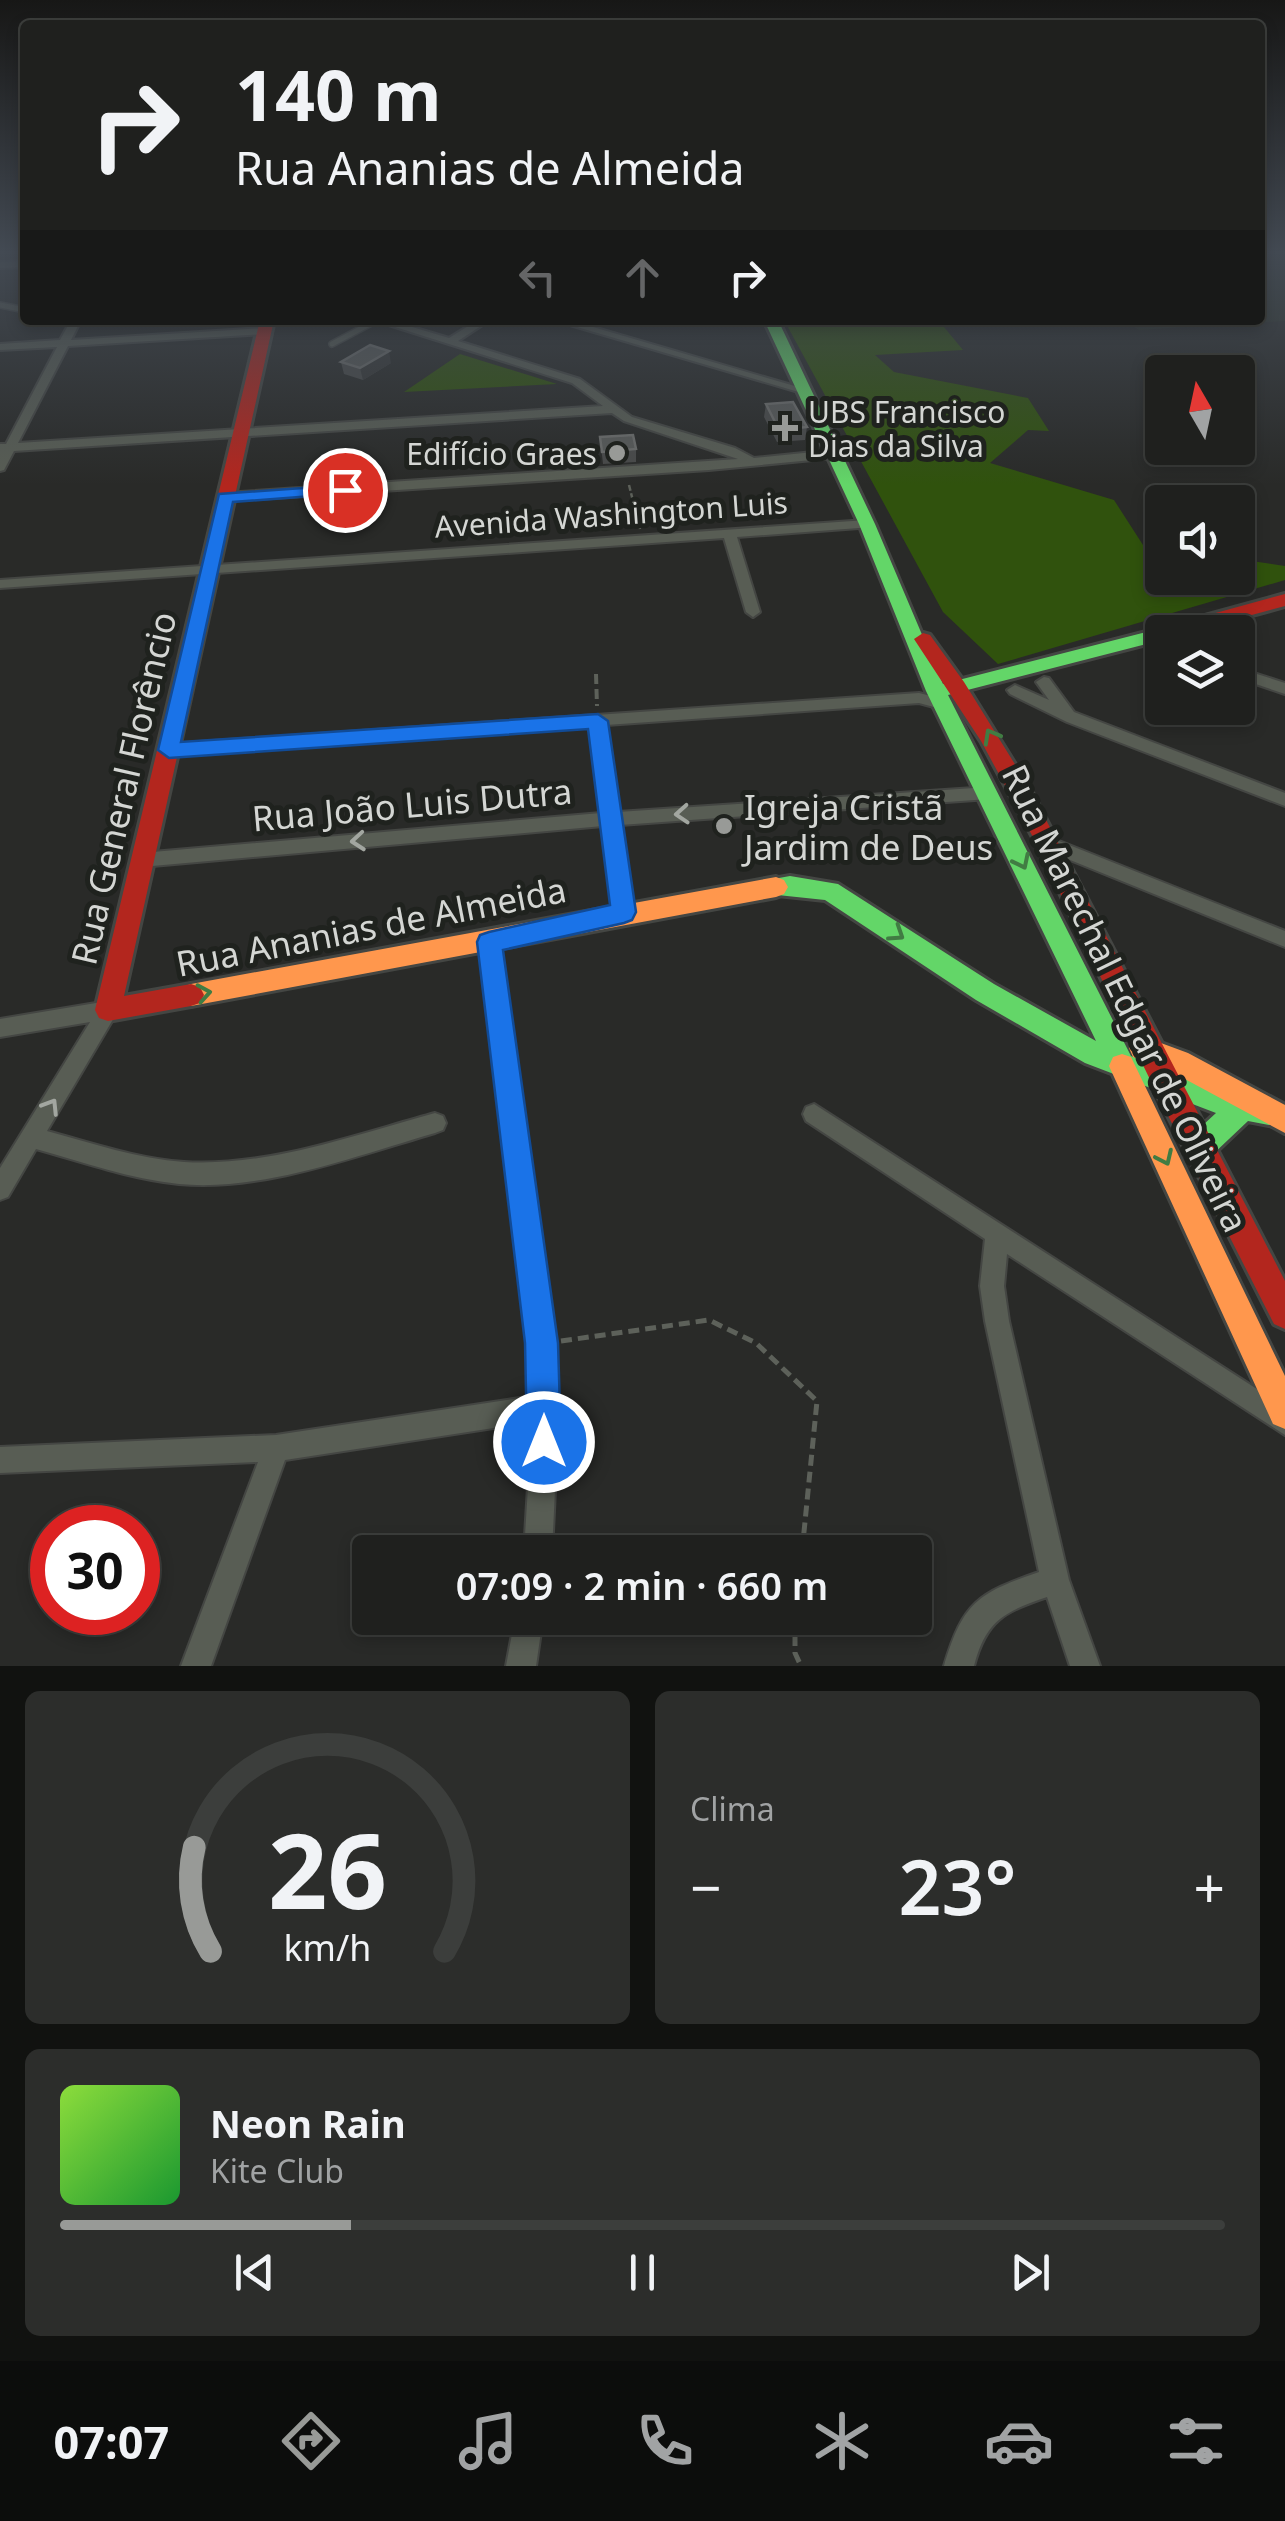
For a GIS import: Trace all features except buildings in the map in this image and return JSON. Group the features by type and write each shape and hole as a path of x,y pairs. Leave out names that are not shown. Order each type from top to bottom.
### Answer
{"main road":[{"name":"Rua General Florêncio","path":"108,1010 265,330"},
{"name":"Rua Marechal Edgar de Oliveira","path":"774,330 796,386 836,457 867,524 933,698 989,793 1285,1412"},
{"path":"1238,615 1285,600"},
{"path":"1255,620 1285,612"},
{"name":"Rua Marechal Edgar de Oliveira","path":"904,616 966,694 1049,844 1149,1050 1285,1313"},
{"path":"966,694 1145,644"},
{"path":"933,698 1015,690 1145,645"},
{"name":"Rua Ananias de Almeida","path":"108,1010 489,942 624,912 790,885 830,891 1075,1048 1124,1070 1277,1116"},
{"path":"1109,1040 1149,1050 1277,1116"},
{"path":"1200,1147 1242,1108"}],"street":[{"path":"0,468 5,448 71,330"},
{"path":"0,347 221,330"},
{"path":"410,330 576,381 644,425 732,450 755,463"},
{"path":"450,342 469,330"},
{"path":"593,330 796,386"},
{"path":"5,448 615,409"},
{"path":"700,444 731,465"},
{"path":"225,497 836,457"},
{"name":"Avenida Washington Luis","path":"0,584 867,524"},
{"path":"729,534 753,612"},
{"path":"1255,679 1285,689"},
{"path":"1044,682 1074,718"},
{"path":"1015,690 1074,718 1285,800"},
{"path":"169,750 933,698"},
{"path":"598,721 624,912"},
{"name":"Rua João Luis Dutra","path":"141,860 610,819 989,793"},
{"path":"1049,844 1285,939"},
{"path":"489,942 542,1343 546,1407 539,1535"},
{"name":"Rua Ananias de Almeida","path":"0,1028 108,1010"},
{"name":"Rua General Florêncio","path":"0,1188 108,1010"},
{"path":"814,1114 1285,1422"},
{"path":"31,1138 184,1173 237,1170 336,1150 435,1122"},
{"path":"996,1236 992,1286 996,1321 1055,1580 1085,1666"},
{"path":"0,1460 276,1448 546,1407"},
{"path":"196,1666 276,1448"},
{"path":"959,1666 966,1638 988,1604 1055,1580"},
{"path":"521,1666 526,1635"}],"lane":[{"path":"332,344 359,330"}],"path":[{"path":"626,472 642,539"},
{"path":"596,674 598,721"},
{"path":"542,1343 710,1320 756,1343 817,1401 804,1535"},
{"path":"795,1635 800,1666"}],"green space":[{"path":"789,330 946,330 963,350 875,355 894,372 1028,398 1049,431 1028,430 990,463 1114,500 1145,545 1145,595 1234,595 1165,615 1145,615 1145,621 998,664 943,612"},
{"path":"460,354 557,384 404,392"},
{"path":"1255,562 1285,566 1285,580 1255,589"}],"traffic: fast":[{"path":"776,330 867,524 936,691 1122,1066"},
{"path":"950,689 1145,638"},
{"path":"776,887 790,885 830,891 985,992 1094,1054 1209,1099 1269,1112"},
{"path":"1200,1147 1242,1108"}],"traffic: slow":[{"path":"191,995 776,887"},
{"path":"1142,1048 1179,1062 1285,1120"},
{"path":"1122,1066 1285,1412"}],"traffic: jam":[{"path":"191,995 108,1010 265,330"},
{"path":"1230,615 1285,600"},
{"path":"923,639 989,737 1046,839 1285,1313"}],"place":[{"name":"UBS Francisco Dias da Silva","path":"785,428"},
{"name":"Edifício Graes","path":"617,453"},
{"name":"Igreja Cristã Jardim de Deus","path":"724,826"}],"route":[{"path":"345,490 225,497 169,750 598,721 624,912 489,942 542,1343 544,1442"}]}
